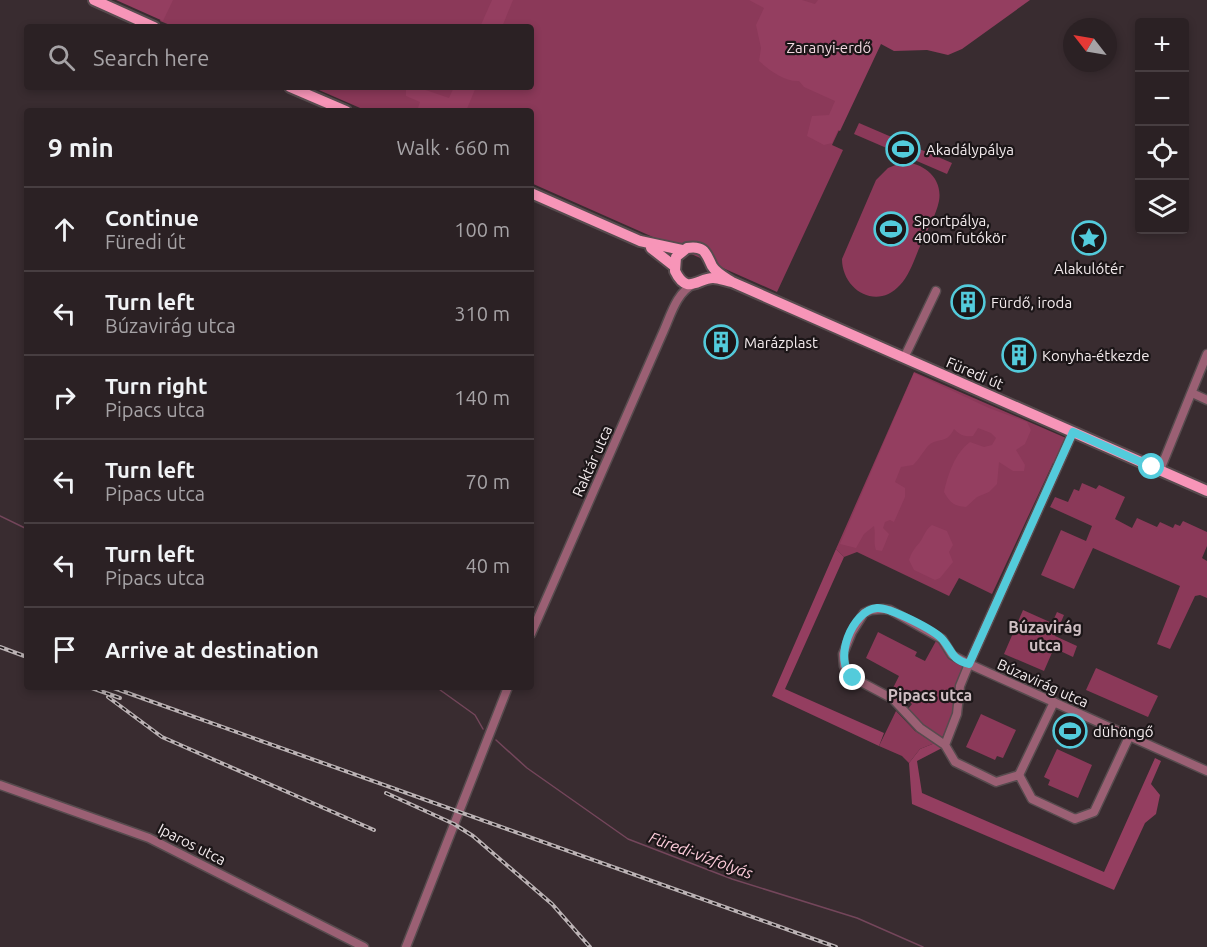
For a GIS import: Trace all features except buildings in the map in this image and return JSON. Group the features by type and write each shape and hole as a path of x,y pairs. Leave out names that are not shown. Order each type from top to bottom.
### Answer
{"main road":[{"path":"94,0 147,24"},
{"path":"297,90 339,108"},
{"name":"Füredi út","path":"534,194 640,241 682,250 690,247 698,248 708,254 711,265 732,282"},
{"name":"Füredi út","path":"640,241 674,266 680,279"},
{"path":"674,266 676,257 682,250"},
{"path":"706,279 711,265"},
{"name":"Füredi út","path":"694,284 714,278 732,282 1207,491"},
{"path":"680,279 694,284"}],"street":[{"name":"Raktár utca","path":"678,299 680,279"},
{"name":"Raktár utca","path":"534,626 678,299 687,287 694,284"},
{"path":"904,358 936,291"},
{"path":"1160,470 1207,354"},
{"path":"1192,393 1207,400"},
{"path":"945,745 957,714 960,686 1073,432"},
{"path":"969,664 952,655 942,639 890,610 883,609 871,610 864,614 856,623 844,650 844,666 849,675 893,699 920,728 945,745 955,762 996,782 1019,775 1054,702"},
{"name":"Búzavirág utca","path":"969,664 1207,771"},
{"path":"406,947 507,690"},
{"path":"1019,775 1032,800 1075,819 1094,812 1129,737"},
{"name":"Iparos utca","path":"0,785 149,838 364,947"}],"green space":[{"path":"116,0 173,0 163,21"},
{"path":"169,0 900,0 832,145 843,150 777,292 534,184 534,108 360,108 319,90 534,90 534,24 168,24 160,21"},
{"path":"492,0 513,0 503,24 481,24"},
{"name":"Zaranyi-erdő","path":"749,0 802,0 815,4 818,0 1030,0 962,49 948,55 927,50 894,51 881,44 840,131 838,130 832,143 824,145 807,136 812,116 829,115 835,101 804,87 799,81 788,80 777,75 759,61 761,48 756,25 764,8"},
{"path":"406,90 426,90 449,98 453,90 475,90 467,108 418,108 420,102 406,96"},
{"name":"Akadálypálya","path":"859,123 952,163 947,174 854,134"},
{"name":"Sportpálya, 400m futókör","path":"903,162 918,165 930,173 938,185 939,201 934,218 904,281 891,293 872,296 854,288 848,280 842,259 876,180 888,168"},
{"path":"914,372 1066,438 1056,464 1053,463 992,594 959,578 949,596 857,552 844,557 836,549"},
{"path":"914,373 989,408 1027,422 1031,430 1025,444 1016,450 1025,465 1024,471 1013,471 999,462 997,484 989,492 977,497 966,507 953,503 944,492 956,458 970,442 984,447 992,445 996,438 991,433 978,428 973,436 962,435 954,429 945,439 929,445 913,465 901,467 895,482 905,488 905,497 894,522 890,520 885,522 883,528 889,534 882,551 876,550 874,526 864,534 856,548 840,544"},
{"path":"1082,483 1096,489 1099,485 1125,497 1115,519 1132,528 1137,518 1157,527 1160,522 1173,528 1175,524 1180,526 1183,521 1207,532 1207,546 1202,558 1207,561 1207,598 1200,595 1195,596 1170,649 1157,644 1180,586 1093,548 1074,589 1041,575 1061,530 1086,541 1092,526 1050,507 1055,497 1068,502 1074,489 1079,491"},
{"path":"932,525 947,531 953,545 949,552 953,562 940,578 935,580 914,570 909,560"},
{"path":"836,549 844,557 785,689 884,733 879,746 772,696"},
{"path":"1023,610 1052,623 1057,612 1064,615 1055,636 1077,646 1073,657 1054,648 1044,671 1004,654"},
{"path":"878,632 917,652 915,656 925,661 936,641 941,643 947,656 963,665 954,712 942,738 919,722 908,709 912,704 893,688 899,676 866,658"},
{"path":"1096,668 1158,696 1148,717 1086,690"},
{"path":"896,711 915,731 935,743 920,749 909,763 902,756 879,746"},
{"path":"981,714 1016,730 1003,758 997,756 995,760 966,747"},
{"name":"dühöngő","path":"1059,717 1087,730 1081,744 1052,731"},
{"path":"935,743 942,748 917,761 922,793 1104,872 1155,758 1161,761 1151,784 1160,795 1156,814 1145,823 1114,890 912,804 909,763 920,749"},
{"path":"1057,749 1092,765 1078,798 1048,785 1050,780 1044,777"}],"waterway":[{"name":"Füredi-vízfolyás","path":"0,516 24,528"},
{"name":"Füredi-vízfolyás","path":"440,690 475,715 483,729"},
{"name":"Füredi-vízfolyás","path":"496,740 527,768 628,839 732,879 857,918 923,947"}],"railway":[{"path":"0,647 24,656"},
{"path":"97,690 120,698"},
{"path":"119,690 836,947"},
{"path":"108,697 162,737 374,830"},
{"path":"386,793 454,824 473,836 552,904 590,947"}],"place":[{"name":"Akadálypálya","path":"903,149"},
{"name":"Sportpálya, 400m futókör","path":"891,229"},
{"name":"Alakulótér","path":"1089,238"},
{"name":"Fürdő, iroda","path":"968,302"},
{"name":"Marázplast","path":"721,342"},
{"name":"Konyha-étkezde","path":"1019,355"},
{"name":"dühöngő","path":"1070,731"}],"district":[{"name":"Búzavirág utca","path":"1045,636"},
{"name":"Pipacs utca","path":"930,695"}],"route":[{"path":"853,678 844,666 844,650 860,618 867,611 875,609 890,610 930,631 942,639 952,655 969,664 1073,432 1152,467"}]}
